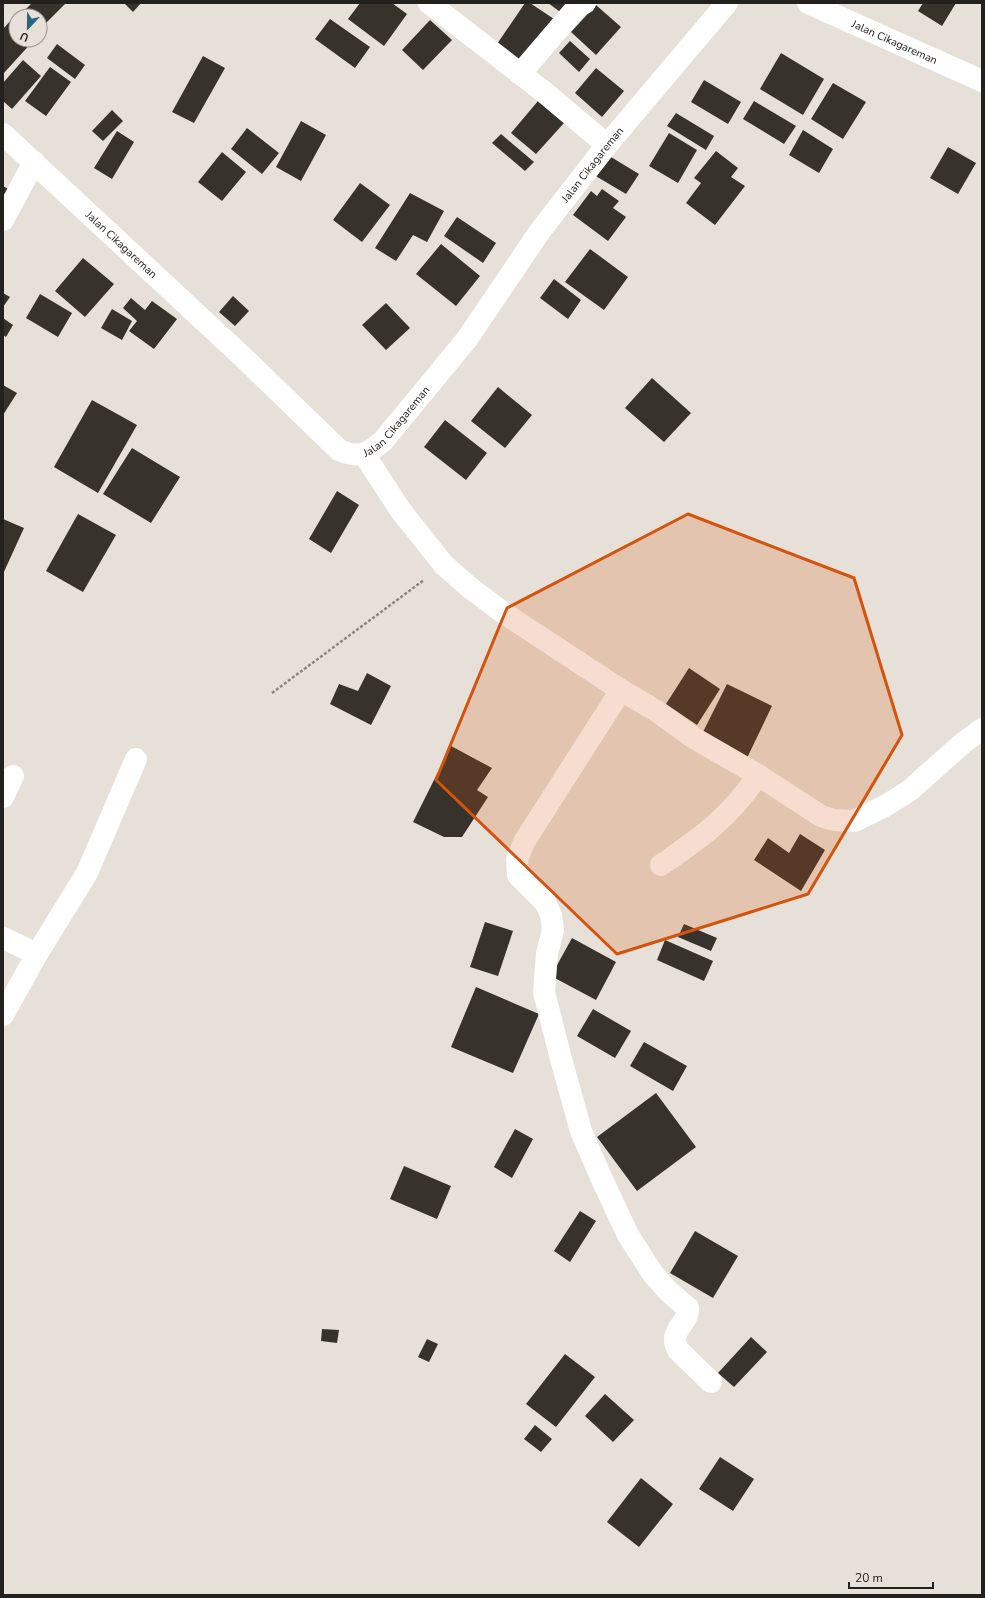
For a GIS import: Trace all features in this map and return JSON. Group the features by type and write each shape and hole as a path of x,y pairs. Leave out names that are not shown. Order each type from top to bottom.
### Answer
{"street":[{"path":"428,3 520,74 607,146"},
{"path":"520,74 578,6 585,3"},
{"name":"Jalan Cikagareman","path":"3,134 339,450 350,454 364,454 374,449 383,440 467,339 540,231 607,146 727,3"},
{"name":"Jalan Cikagareman","path":"808,3 982,81"},
{"path":"3,220 34,162"},
{"path":"364,454 401,511 444,565 469,588 505,614 621,690 655,710 694,738 758,775 821,816 834,820 854,821 863,818 910,791 963,743 982,729"},
{"path":"621,690 524,842 517,860 518,875 545,902 551,915 553,930 547,954 544,992 581,1131 628,1235 653,1274 668,1291 688,1308 687,1315 675,1336 675,1344 678,1350 711,1382"},
{"path":"3,1015 87,873 136,759"},
{"path":"661,865 712,828 736,804 758,775"},
{"path":"3,798 13,776"},
{"path":"3,938 38,954"}],"path":[{"path":"272,693 444,565"}],"highlighted area":[{"path":"688,514 854,578 902,735 808,894 617,954 436,780 507,608"}],"building":[{"path":"32,3 66,3 48,21 48,8 27,8"},
{"path":"124,3 141,3 133,12"},
{"path":"360,3 392,3 407,14 384,46 348,19"},
{"path":"525,3 530,3 554,19 523,63 497,44"},
{"path":"548,3 571,3 563,14"},
{"path":"923,3 956,3 942,26 918,11"},
{"path":"596,5 621,27 596,55 571,32"},
{"path":"330,19 370,47 355,68 315,39"},
{"path":"430,20 452,40 423,70 402,50"},
{"path":"8,24 8,48 27,48 3,74 3,29"},
{"path":"570,41 590,59 579,72 559,53"},
{"path":"57,44 85,65 75,79 47,58"},
{"path":"781,53 824,79 803,115 760,89"},
{"path":"203,56 225,68 194,123 172,112"},
{"path":"23,60 41,76 12,109 3,101 3,83"},
{"path":"50,67 71,82 46,116 25,101"},
{"path":"596,68 624,91 602,117 575,93"},
{"path":"704,80 741,102 728,124 691,102"},
{"path":"833,83 866,102 843,139 811,119"},
{"path":"538,101 564,123 536,154 511,133"},
{"path":"754,101 796,126 784,144 743,119"},
{"path":"112,110 123,121 103,141 92,131"},
{"path":"676,113 714,136 706,150 667,126"},
{"path":"301,121 326,135 301,181 276,167"},
{"path":"247,128 279,153 262,174 231,149"},
{"path":"803,130 833,149 819,173 789,155"},
{"path":"117,131 134,142 112,179 94,168"},
{"path":"669,133 697,150 678,183 649,166"},
{"path":"501,134 534,162 525,171 492,143"},
{"path":"948,147 976,163 958,194 930,178"},
{"path":"716,151 738,168 731,177 745,186 715,225 686,203 701,183 694,178"},
{"path":"222,152 246,172 222,201 198,182"},
{"path":"606,154 639,174 626,194 594,175"},
{"path":"360,183 390,205 362,242 333,220"},
{"path":"3,186 10,190 3,202"},
{"path":"602,189 619,201 613,208 626,217 608,241 573,215 591,191 597,196"},
{"path":"410,193 444,211 427,242 413,235 396,261 375,248"},
{"path":"457,217 496,243 483,263 444,236"},
{"path":"441,244 480,276 456,306 416,274"},
{"path":"590,249 628,277 604,310 565,282"},
{"path":"83,258 114,284 85,317 55,291"},
{"path":"554,279 581,300 568,319 540,298"},
{"path":"3,293 10,297 3,307"},
{"path":"40,294 72,313 58,337 26,318"},
{"path":"233,296 249,311 235,326 219,312"},
{"path":"131,298 145,310 152,301 177,319 154,349 129,331 137,321 123,308"},
{"path":"386,303 410,328 386,350 362,325"},
{"path":"112,309 132,321 122,340 101,328"},
{"path":"3,318 13,325 6,337 3,335"},
{"path":"652,378 691,413 664,442 625,408"},
{"path":"3,385 17,393 3,415"},
{"path":"498,387 532,415 505,448 471,421"},
{"path":"92,400 137,425 98,493 54,467"},
{"path":"445,420 487,453 466,480 424,447"},
{"path":"132,448 180,477 151,523 103,494"},
{"path":"337,491 359,505 331,553 309,539"},
{"path":"78,514 116,535 83,592 46,571"},
{"path":"3,519 24,528 3,574"},
{"path":"689,668 720,689 697,725 666,704"},
{"path":"367,673 391,686 371,725 330,704 339,684 358,691"},
{"path":"727,684 772,706 747,758 701,736"},
{"path":"451,746 492,768 477,790 488,797 462,837 444,837 413,822"},
{"path":"800,834 825,850 801,891 754,860 768,838 789,853"},
{"path":"485,922 513,931 498,976 470,967"},
{"path":"684,924 717,938 711,951 678,937"},
{"path":"572,938 616,962 596,1000 551,976"},
{"path":"665,940 713,961 704,981 657,960"},
{"path":"476,987 539,1014 513,1073 451,1047"},
{"path":"593,1009 631,1031 615,1058 577,1036"},
{"path":"644,1042 687,1066 673,1091 630,1066"},
{"path":"656,1093 696,1147 637,1191 597,1137"},
{"path":"515,1129 533,1139 512,1178 494,1167"},
{"path":"404,1166 451,1186 437,1219 390,1199"},
{"path":"580,1211 596,1221 570,1262 554,1251"},
{"path":"695,1231 738,1256 713,1298 670,1273"},
{"path":"322,1329 339,1330 337,1343 321,1341"},
{"path":"751,1337 767,1352 734,1387 718,1373"},
{"path":"427,1339 438,1344 429,1362 418,1357"},
{"path":"565,1354 595,1377 556,1427 526,1404"},
{"path":"605,1394 634,1420 613,1442 585,1416"},
{"path":"535,1425 552,1439 541,1452 524,1439"},
{"path":"720,1457 754,1479 733,1511 699,1489"},
{"path":"641,1478 673,1504 639,1547 607,1522"}]}
